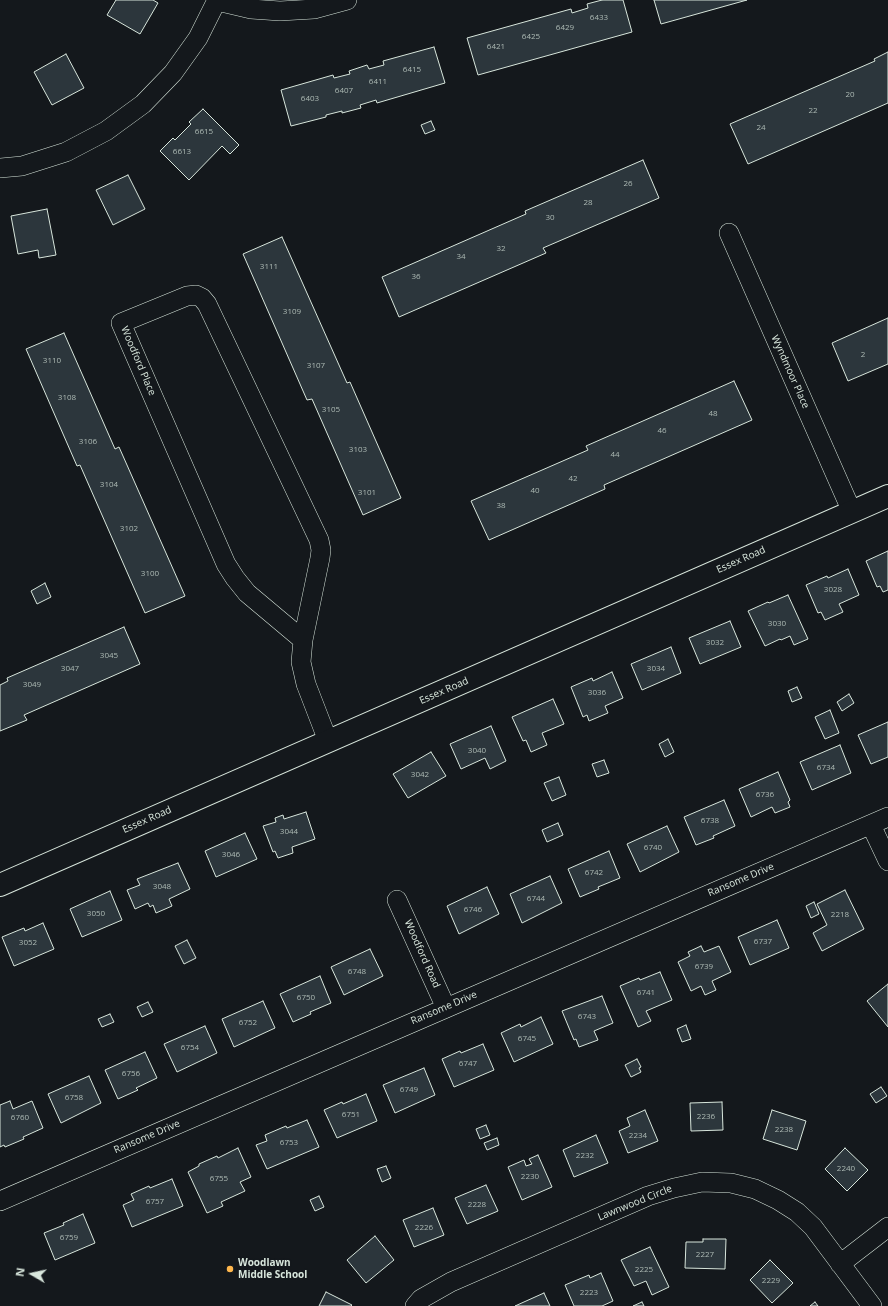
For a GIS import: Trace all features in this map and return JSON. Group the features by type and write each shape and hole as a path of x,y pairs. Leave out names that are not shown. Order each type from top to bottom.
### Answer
{"street":[{"path":"0,168 22,166 66,152 106,131 143,104 173,73 198,38 217,0 251,9 280,11 314,9 348,0"},
{"name":"Wyndmoor Place","path":"729,233 852,512"},
{"name":"Woodford Place","path":"304,640 247,593 234,578 226,564 121,322 186,296 196,295 202,298 207,304 318,540 321,550 301,662 306,684 328,742"},
{"name":"Essex Road","path":"0,885 888,496"},
{"name":"Ransome Drive","path":"0,1201 888,817"},
{"path":"871,825 888,861"},
{"name":"Woodford Road","path":"398,900 446,1008"},
{"name":"Lawnwood Circle","path":"415,1306 421,1299 451,1282 648,1196 674,1188 702,1182 731,1183 755,1189 778,1200 797,1212 813,1227 872,1306"},
{"path":"840,1264 888,1227"}],"building":[{"path":"116,0 153,0 158,3 140,34 107,15"},
{"path":"602,0 623,0 632,32 478,75 467,38 571,9 572,13 588,8 587,4"},
{"path":"654,0 747,0 661,24"},
{"path":"434,47 445,83 377,103 376,100 360,105 361,108 326,115 326,117 291,126 281,90 333,75 334,78 350,74 349,71 367,65 369,69 384,65 383,61"},
{"path":"888,52 888,103 748,164 730,124 875,61 874,59"},
{"path":"66,54 84,88 52,105 34,72"},
{"path":"203,109 239,145 230,154 222,146 189,180 160,151 173,138 175,140 191,124 189,122"},
{"path":"431,121 435,130 425,134 421,125"},
{"path":"643,160 659,198 543,248 546,253 399,317 382,277 526,214 525,211"},
{"path":"128,175 145,209 113,225 96,190"},
{"path":"47,209 56,255 39,258 38,250 18,254 11,216"},
{"path":"282,237 347,383 350,382 401,498 363,515 312,399 307,400 243,254"},
{"path":"888,318 888,364 848,381 832,343"},
{"path":"64,333 115,449 119,447 185,596 145,613 80,465 77,466 26,349"},
{"path":"734,381 752,420 604,485 605,489 489,540 471,501 588,450 586,446"},
{"path":"888,551 888,590 883,592 880,586 877,587 866,561"},
{"path":"848,569 859,595 839,604 843,612 825,620 821,612 818,613 806,585 827,576 828,578"},
{"path":"45,583 51,597 37,604 31,591"},
{"path":"788,595 808,639 794,645 790,636 765,646 748,611"},
{"path":"730,621 741,647 700,664 689,638"},
{"path":"124,627 140,664 24,715 27,720 0,731 0,685 8,681 7,678"},
{"path":"671,647 681,673 642,690 631,664"},
{"path":"612,672 623,698 605,706 608,713 589,721 587,715 583,717 571,687 592,678 593,681"},
{"path":"797,687 802,698 792,702 788,691"},
{"path":"849,694 854,703 842,711 837,702"},
{"path":"553,699 564,724 542,733 547,745 531,752 526,740 523,741 512,717"},
{"path":"830,710 839,733 825,739 815,717"},
{"path":"888,722 888,757 871,764 858,735"},
{"path":"491,726 506,761 490,769 485,758 461,769 450,744"},
{"path":"668,739 674,752 665,757 659,744"},
{"path":"840,745 851,773 812,790 800,762"},
{"path":"431,752 446,776 408,798 393,774"},
{"path":"604,760 609,773 597,777 592,764"},
{"path":"778,772 790,800 788,802 790,807 775,813 772,807 751,817 739,789"},
{"path":"559,777 566,795 552,801 544,783"},
{"path":"724,800 735,826 713,836 714,838 696,845 684,817"},
{"path":"306,812 315,839 292,847 293,853 278,858 275,851 273,852 263,826 276,822 275,818 283,815 284,819"},
{"path":"558,823 563,835 547,842 542,830"},
{"path":"667,826 679,852 640,872 627,844"},
{"path":"245,833 257,859 216,877 205,851"},
{"path":"609,851 620,878 598,887 599,889 580,897 568,869"},
{"path":"178,863 190,889 169,899 172,906 156,913 153,905 150,907 148,903 135,909 127,890 140,885 137,879"},
{"path":"550,876 562,903 522,923 510,894"},
{"path":"487,887 499,914 459,934 447,906"},
{"path":"845,890 864,929 822,951 813,933 827,925 817,904"},
{"path":"110,891 122,920 82,937 70,909"},
{"path":"814,902 819,914 811,918 806,906"},
{"path":"777,920 789,948 750,965 738,937"},
{"path":"43,923 54,949 14,966 2,937 24,928 25,931"},
{"path":"187,940 196,958 184,964 175,946"},
{"path":"701,946 704,952 719,946 731,972 712,981 716,990 705,995 701,986 691,991 678,962 690,956 688,952"},
{"path":"370,949 383,976 344,995 331,967"},
{"path":"660,972 672,1000 646,1011 651,1021 638,1027 620,986 639,978 640,980"},
{"path":"320,976 331,1003 310,1012 311,1014 293,1022 280,994"},
{"path":"888,984 888,1027 867,1001"},
{"path":"602,996 613,1023 594,1031 598,1040 579,1047 576,1039 574,1040 562,1011"},
{"path":"263,1001 275,1028 234,1047 222,1019"},
{"path":"148,1002 153,1012 142,1017 137,1007"},
{"path":"110,1014 114,1022 102,1027 98,1019"},
{"path":"541,1017 553,1044 514,1062 501,1033 520,1024 521,1027"},
{"path":"686,1025 691,1039 682,1042 677,1029"},
{"path":"205,1026 217,1053 177,1072 164,1044"},
{"path":"483,1044 494,1070 454,1087 442,1059 460,1051 461,1053"},
{"path":"145,1052 157,1078 136,1088 138,1090 118,1099 105,1070"},
{"path":"637,1059 641,1067 639,1068 641,1072 631,1077 625,1065"},
{"path":"424,1068 435,1095 395,1113 383,1085"},
{"path":"89,1076 101,1103 61,1123 48,1094"},
{"path":"881,1087 887,1096 876,1103 870,1094"},
{"path":"366,1094 377,1121 337,1138 324,1110"},
{"path":"10,1101 13,1109 32,1101 43,1128 23,1137 24,1139 5,1147 4,1145 0,1147 0,1105"},
{"path":"722,1102 723,1130 691,1131 690,1103"},
{"path":"645,1110 658,1141 628,1153 619,1131 630,1126 627,1118"},
{"path":"772,1110 806,1121 797,1150 763,1139"},
{"path":"307,1120 319,1147 267,1169 256,1145 267,1141 265,1135 286,1126 287,1128"},
{"path":"486,1125 490,1135 480,1139 476,1129"},
{"path":"596,1135 608,1163 574,1177 563,1150"},
{"path":"497,1138 499,1145 487,1150 484,1143"},
{"path":"238,1148 251,1177 240,1182 245,1191 221,1202 223,1206 207,1213 188,1172 199,1166 199,1164 217,1156 218,1158"},
{"path":"845,1148 868,1170 847,1191 825,1169"},
{"path":"538,1155 552,1187 522,1200 508,1167 524,1160 526,1166 532,1164 529,1159"},
{"path":"386,1166 391,1178 382,1182 377,1169"},
{"path":"172,1179 183,1206 132,1227 123,1205 134,1200 131,1194 149,1186 150,1188"},
{"path":"486,1185 498,1211 467,1224 455,1198"},
{"path":"319,1196 324,1207 315,1211 310,1200"},
{"path":"433,1208 444,1235 414,1247 403,1220"},
{"path":"83,1214 95,1243 55,1260 44,1233 64,1225 63,1223"},
{"path":"375,1236 394,1260 366,1283 347,1260"},
{"path":"703,1239 726,1239 725,1269 685,1268 686,1242 703,1242"},
{"path":"650,1247 669,1287 652,1295 646,1281 634,1286 621,1260"},
{"path":"770,1260 793,1283 772,1303 750,1280"},
{"path":"601,1273 613,1301 602,1306 574,1306 565,1285 589,1275 590,1278"},
{"path":"326,1292 352,1305 319,1306"},
{"path":"544,1293 550,1306 515,1306"},
{"path":"642,1302 644,1306 633,1306"},
{"path":"815,1302 818,1306 810,1306"}],"place":[{"name":"Woodlawn Middle School","path":"230,1269"}]}
